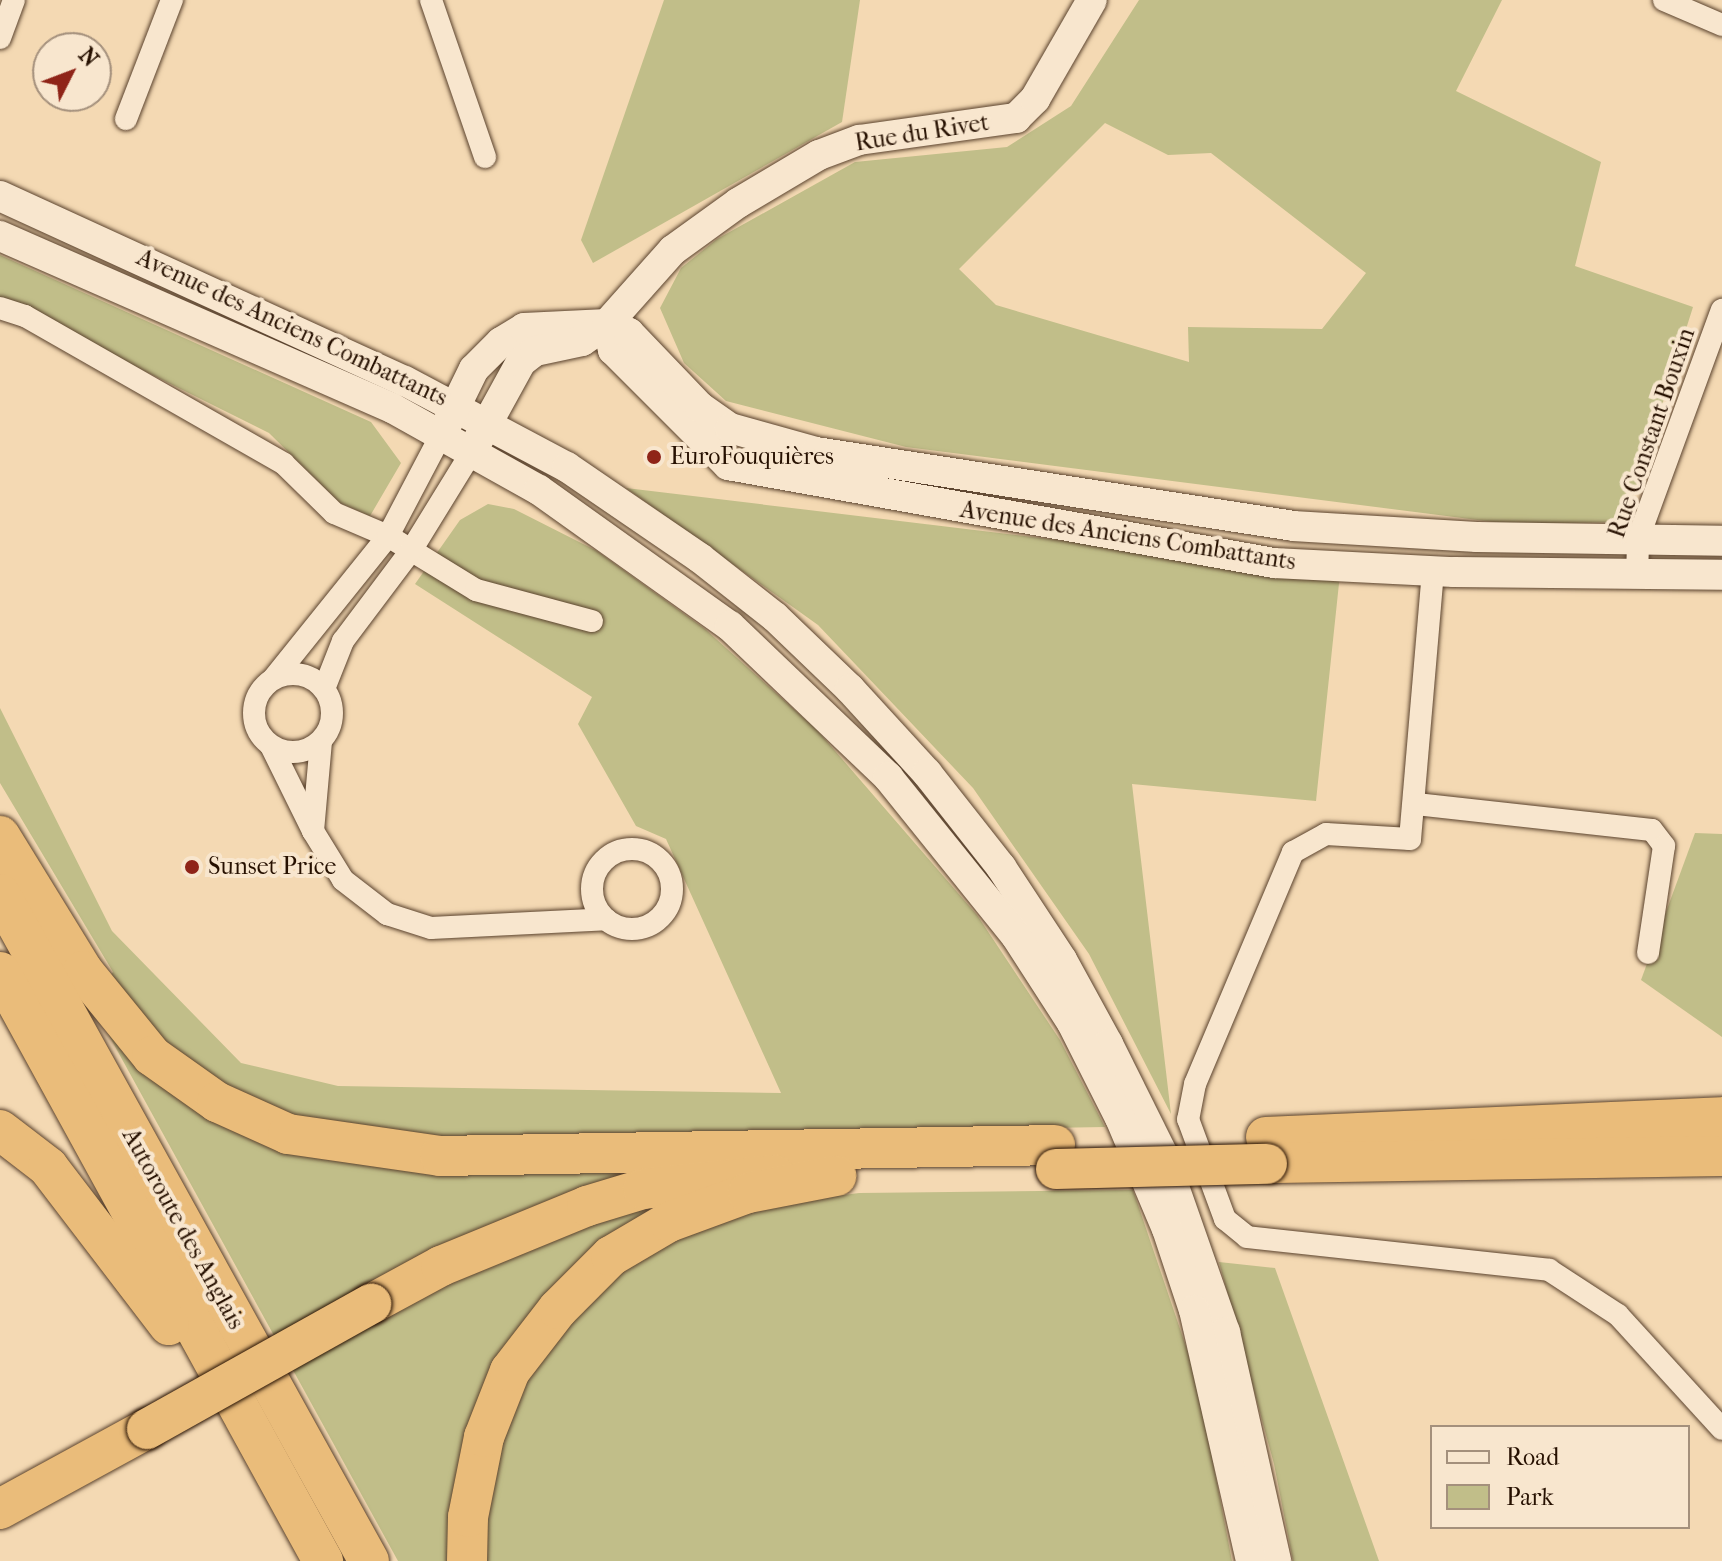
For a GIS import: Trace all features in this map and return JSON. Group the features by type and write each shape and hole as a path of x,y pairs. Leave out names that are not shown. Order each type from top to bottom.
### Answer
{"highway":[{"path":"0,836 83,971 152,1056 217,1102 288,1134 440,1156 830,1163 1266,1150 1722,1117"},
{"name":"Autoroute des Anglais","path":"0,894 369,1561"},
{"name":"Autoroute des Anglais","path":"0,972 323,1561"},
{"path":"0,1130 48,1167 237,1409"},
{"path":"1266,1150 1722,1156"},
{"path":"0,1509 145,1422 503,1221 585,1191 639,1177 830,1163"},
{"path":"467,1561 468,1517 484,1437 510,1371 558,1309 611,1256 669,1222 830,1163"},
{"path":"0,1487 145,1422"}],"main road":[{"name":"Rue du Rivet","path":"607,324 673,250 709,221 819,155 859,140 1016,118 1035,99 1092,0"},
{"name":"Avenue des Anciens Combattants","path":"0,196 455,406 480,363 524,328 607,324 629,333 700,407 730,428 816,452 1293,526 1477,537 1722,541"},
{"name":"Avenue des Anciens Combattants","path":"0,236 280,357 473,450 647,564 771,662 888,777 1016,936 1072,1023 1167,1229 1223,1421 1251,1561"},
{"name":"Avenue des Anciens Combattants","path":"607,324 613,350 728,465 1274,563 1433,571 1722,575"},
{"path":"473,450 521,362 535,351 582,341 607,324"},
{"path":"441,435 455,406 624,504 775,617 927,773 1001,867 1062,960 1163,1155 1225,1332 1276,1561"}],"street":[{"path":"0,38 14,0"},
{"path":"126,119 172,0"},
{"path":"431,0 485,157"},
{"path":"1664,0 1722,25"},
{"path":"0,308 25,316 284,464 334,513 412,549 476,590 592,621"},
{"name":"Rue Constant Bouxin","path":"1637,574 1638,539 1722,310"},
{"path":"441,435 388,536 254,705 256,728 271,746 313,831 343,880 387,914 431,928 606,919"},
{"path":"313,831 321,741 332,721 324,689 343,641 412,549 473,450"},
{"path":"1433,571 1416,804 1410,839 1326,834 1293,852 1192,1094 1188,1119 1218,1204 1235,1229 1261,1240 1549,1270 1618,1315 1722,1429"},
{"path":"274,678 301,674 324,689"},
{"path":"271,746 297,752 321,741"},
{"path":"1416,804 1652,830 1664,846 1648,953"}],"green space":[{"path":"664,0 860,0 842,122 593,263 581,240"},
{"path":"1139,0 1502,0 1456,91 1601,162 1575,266 1693,307 1625,522 1509,524 906,447 726,401 684,363 660,308 681,268 717,239 855,162 1007,147 1071,106","holes":["1105,123 1168,155 1211,153 1366,273 1322,329 1188,327 1189,362 996,305 959,269"]},
{"path":"0,255 371,422 401,463 370,516 340,503 269,433 0,299"},
{"path":"626,488 1340,574 1316,801 1132,784 1171,1114 1089,954 973,788 818,625"},
{"path":"488,504 514,509 597,551 705,629 817,730 977,915 1060,1040 1105,1127 799,1132 766,1205 859,1193 1133,1190 1197,1379 1232,1561 398,1561 90,1001 113,972 0,783 0,708 112,931 241,1063 338,1086 781,1093 666,839 636,826 578,724 592,697 415,584 460,520"},
{"path":"1695,833 1722,834 1722,1037 1641,980"},
{"path":"1219,1262 1275,1268 1379,1561 1293,1561 1274,1464"}],"place":[{"name":"EuroFouquières","path":"654,457"},
{"name":"Sunset Price","path":"192,867"}]}
